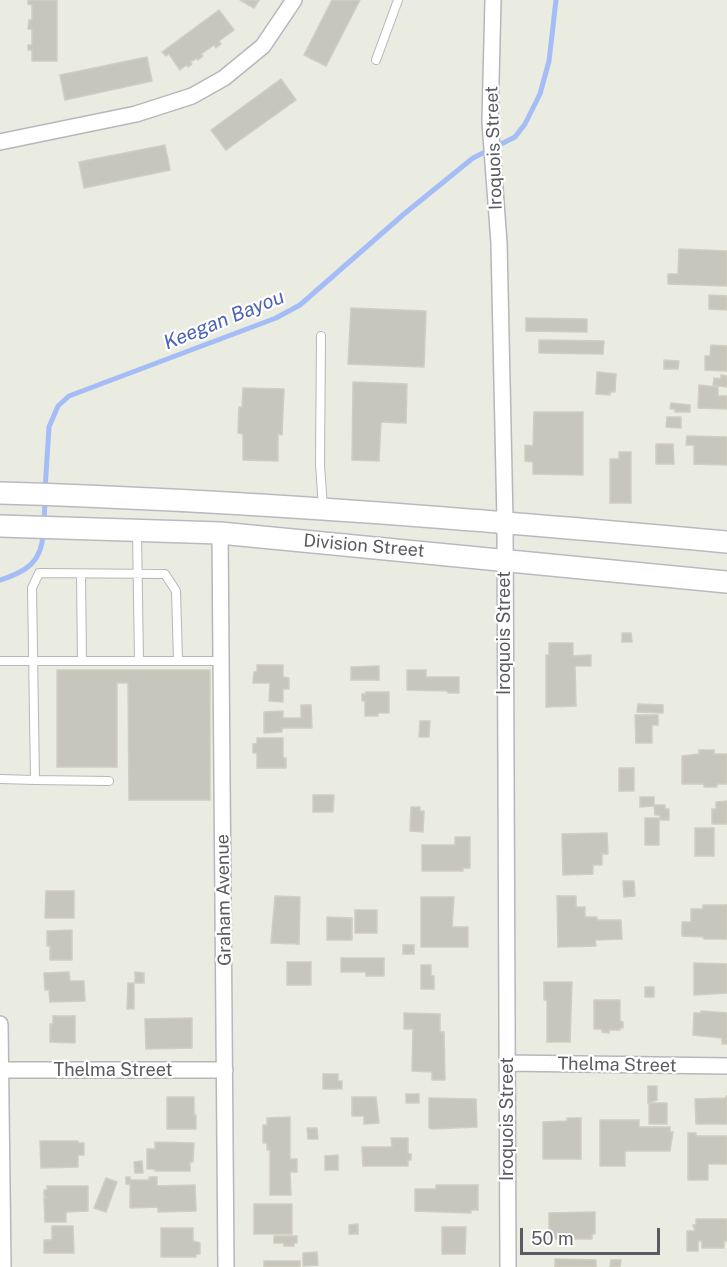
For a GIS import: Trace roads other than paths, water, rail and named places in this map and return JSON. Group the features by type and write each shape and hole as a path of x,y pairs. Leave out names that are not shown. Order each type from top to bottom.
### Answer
{"main road":[{"name":"Division Street","path":"0,493 323,509 504,521 727,542"},
{"name":"Division Street","path":"0,526 220,532 727,582"}],"street":[{"path":"0,142 136,114 192,96 224,78 263,46 294,0"},
{"name":"Iroquois Street","path":"493,0 490,122 499,243 504,521 508,1267"},
{"name":"Graham Avenue","path":"220,532 226,1267"},
{"path":"0,1024 3,1267"},
{"name":"Thelma Street","path":"507,1063 727,1066"},
{"name":"Thelma Street","path":"1,1070 225,1070"}],"lane":[{"path":"376,60 398,0"},
{"path":"321,336 320,465 323,509"},
{"path":"137,530 139,661"},
{"path":"35,780 32,588 39,573 165,574 176,591 178,661"},
{"path":"81,574 82,661"},
{"path":"0,661 222,661"},
{"path":"0,779 109,781"}],"waterway":[{"name":"Keegan Bayou","path":"45,490 49,427 58,406 69,396 276,318 300,305 404,214 473,158 515,137 525,124 540,94 549,61 556,0"},
{"name":"Keegan Bayou","path":"44,523 45,500"},
{"name":"Keegan Bayou","path":"0,580 25,569 36,559 43,533"}]}
